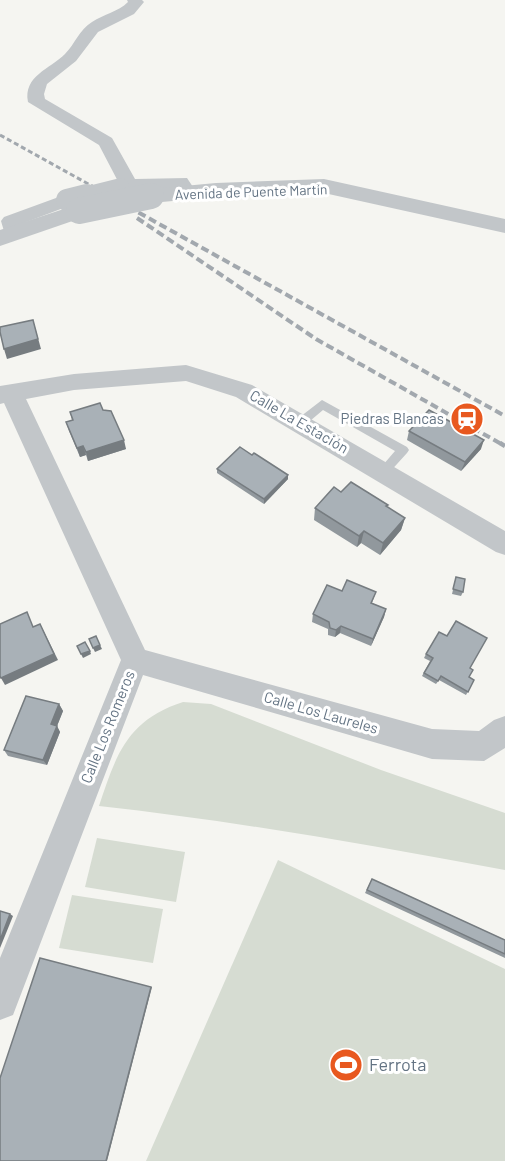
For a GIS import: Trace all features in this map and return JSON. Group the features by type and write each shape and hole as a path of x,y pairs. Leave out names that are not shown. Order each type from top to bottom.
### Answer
{"street":[{"path":"125,186 106,142 82,126 37,102 34,96 42,79 69,58 95,26 132,9 136,2 134,0"},
{"path":"73,205 125,186 180,182 188,193"},
{"name":"Avenida de Puente Martín","path":"6,236 73,205 188,193 324,186 505,226"},
{"name":"Calle La Estación","path":"6,394 74,382 186,373 244,391 505,543"},
{"name":"Calle Los Romeros","path":"0,1002 135,660 6,394"},
{"name":"Calle Los Laureles","path":"135,660 432,744 484,746 505,730"}],"shaded area":[{"path":"183,702 211,704 381,770 505,813 505,870 252,826 99,806 118,755 136,729 164,710"},
{"path":"97,838 185,852 176,902 85,887"},
{"name":"Ferrota","path":"278,860 505,969 505,1161 146,1161"},
{"path":"72,895 163,909 153,963 59,948"}],"building":[{"path":"33,320 38,339 4,349 0,327"},
{"path":"100,403 103,410 111,411 124,440 86,452 83,446 77,448 66,422 73,420 70,412"},
{"path":"429,410 484,440 465,462 409,431"},
{"path":"240,447 252,455 254,453 288,475 264,499 217,469"},
{"path":"351,482 405,518 383,543 364,531 359,536 315,508 334,487 341,492"},
{"path":"456,577 465,579 463,592 453,589"},
{"path":"347,580 376,592 371,603 386,609 373,639 341,626 336,630 330,628 329,622 313,614 327,585 342,591"},
{"path":"27,612 33,627 40,624 54,654 1,678 0,624"},
{"path":"456,621 487,638 470,668 473,670 469,677 474,680 468,692 441,676 438,681 424,673 433,658 426,654 439,632 447,636"},
{"path":"96,636 100,645 93,648 89,639"},
{"path":"85,642 90,651 81,654 77,646"},
{"path":"26,696 59,704 51,724 57,726 43,760 4,750"},
{"path":"372,879 505,940 505,954 367,890"},
{"path":"0,911 10,914 0,940"},
{"path":"40,958 151,987 106,1161 0,1161 0,1078"}],"railway":[{"path":"0,135 110,196"},
{"path":"107,195 505,416"},
{"path":"137,218 316,339 503,445"},
{"path":"500,443 505,446"}],"place":[{"name":"Piedras Blancas","path":"467,419"},
{"name":"Ferrota","path":"346,1065"}]}
